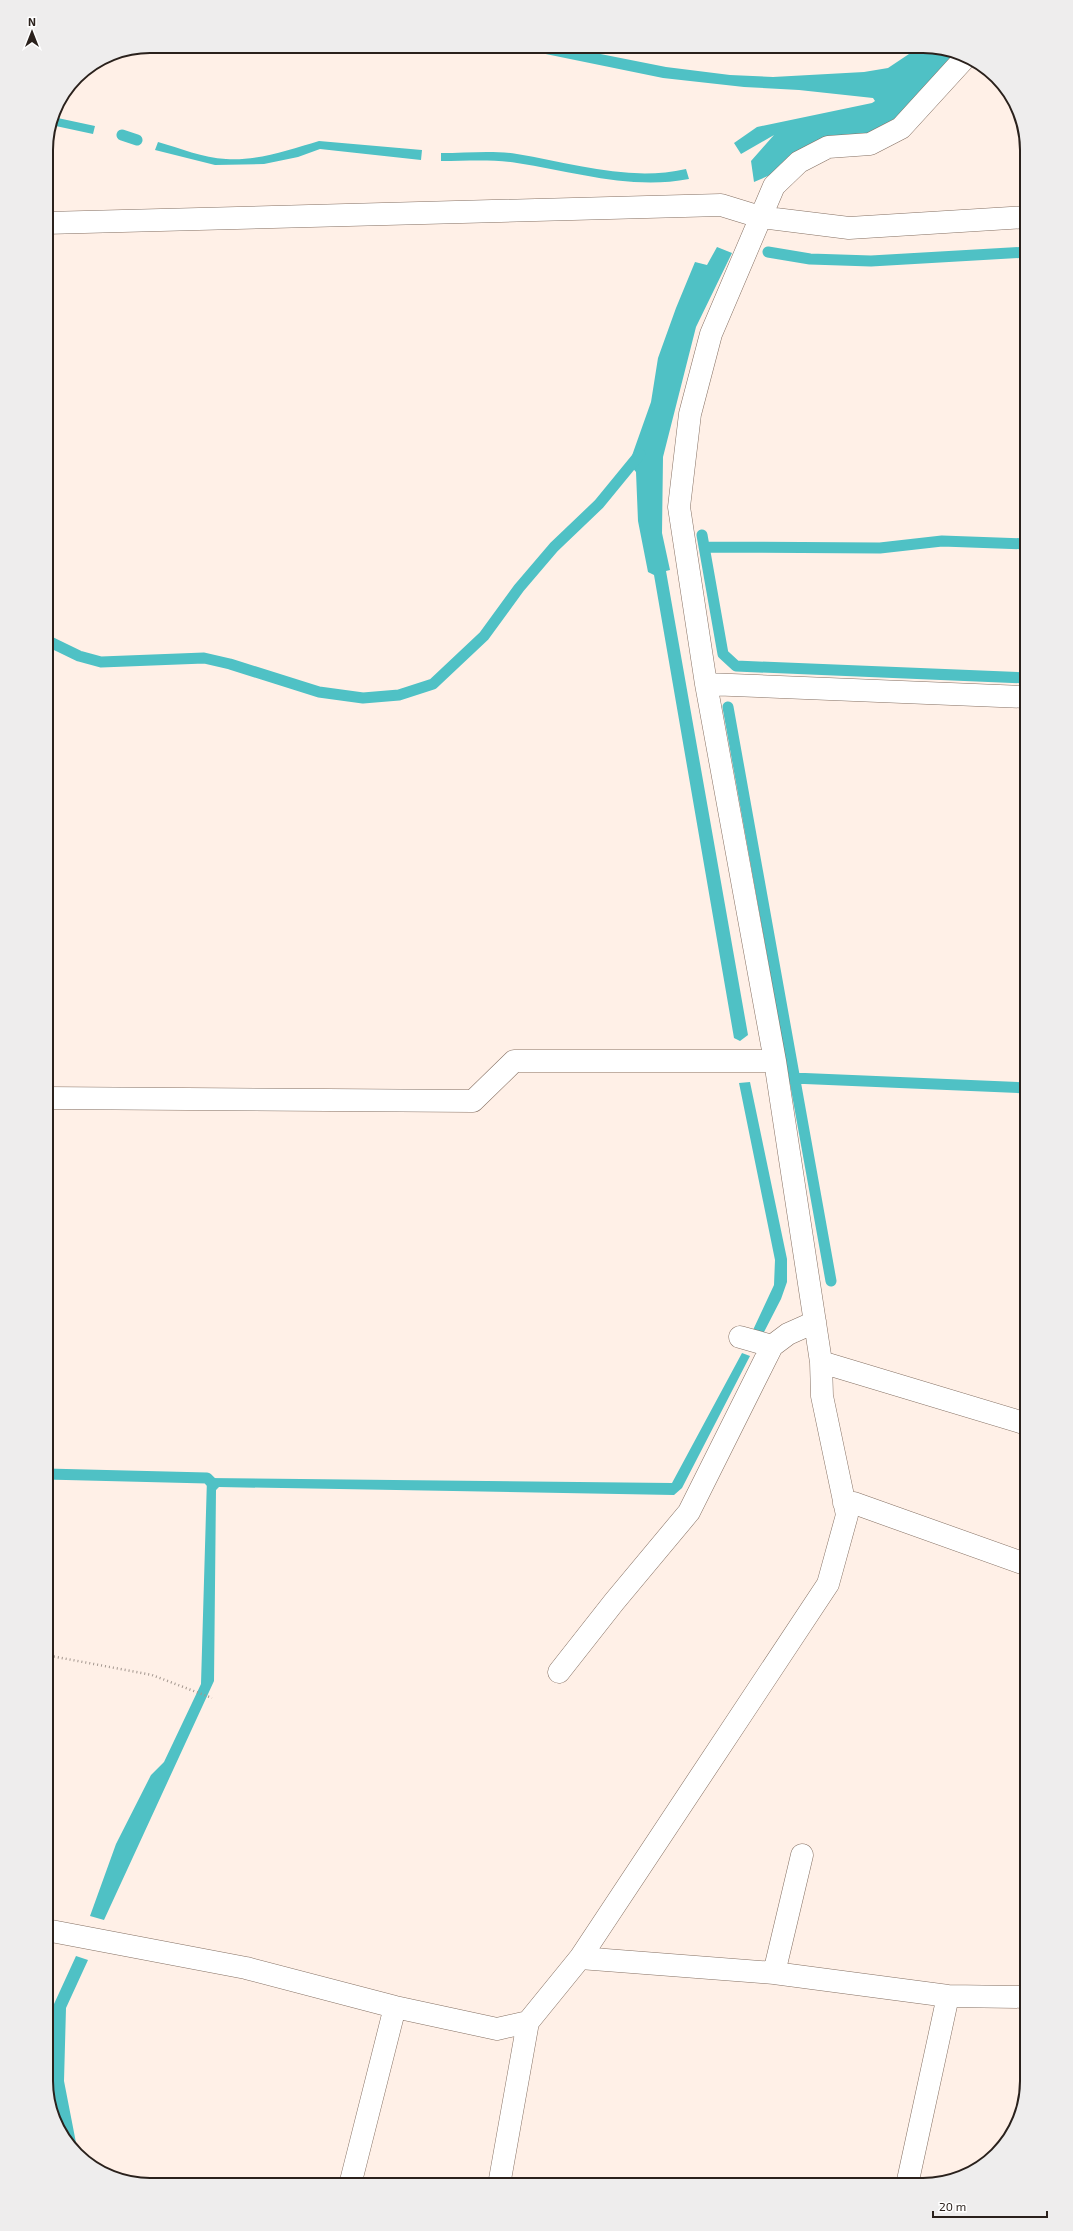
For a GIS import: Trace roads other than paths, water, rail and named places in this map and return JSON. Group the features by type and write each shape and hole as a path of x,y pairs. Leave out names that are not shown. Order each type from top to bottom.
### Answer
{"street":[{"path":"500,2178 528,2022 580,1958 828,1584 847,1515 822,1396 821,1362 775,1061 706,684 679,507 690,414 711,334 774,186 799,162 828,147 870,144 901,128 962,61"},
{"path":"53,223 721,206 760,217 849,228 1020,217"},
{"path":"706,684 1020,697"},
{"path":"53,1098 473,1100 514,1061 775,1061"},
{"path":"559,1672 614,1602 689,1512 772,1346 788,1334 815,1322"},
{"path":"740,1337 772,1346"},
{"path":"821,1362 1020,1422"},
{"path":"844,1503 854,1503 1020,1562"},
{"path":"774,1974 802,1855"},
{"path":"53,1931 246,1968 395,2007 497,2029 528,2022"},
{"path":"580,1958 774,1974 948,1996 1020,1997"},
{"path":"909,2178 948,1996"},
{"path":"352,2178 395,2007"}],"water":[{"path":"541,53 595,53 666,67 730,75 773,77 864,72 888,68 910,53 930,53 953,58 896,118 868,133 754,182 751,161 774,135 741,154 734,143 757,127 872,103 875,101 873,98 799,90 744,87 663,78"},
{"path":"58,118 95,126 93,134 56,126"},
{"path":"319,141 422,150 421,160 320,149 298,157 264,164 215,165 155,150 158,142 209,157 238,159 262,157"},
{"path":"441,153 508,153 601,170 622,172 665,172 686,169 689,179 667,182 624,181 508,162 441,161"},
{"path":"717,247 732,253 696,327 663,457 662,533 670,570 666,571 748,1035 740,1041 734,1038 654,575 648,572 638,521 636,472 629,464 651,402 658,358 676,308 695,262 707,265"},
{"path":"750,1082 787,1259 787,1282 781,1299 763,1334 753,1330 774,1285 775,1260 739,1083"},
{"path":"742,1353 750,1356 682,1488 674,1495 219,1487 216,1490 214,1681 104,1920 90,1916 116,1844 151,1775 164,1762 201,1684 207,1478 672,1483"},
{"path":"76,1956 88,1960 66,2008 64,2081 76,2144 66,2130 60,2118 54,2094 54,2004"}],"waterway":[{"path":"122,135 137,140"},
{"path":"768,252 810,259 871,261 1020,252"},
{"path":"53,643 79,656 101,662 204,658 230,664 319,692 363,698 399,695 433,684 484,636 519,588 554,547 599,504 640,454"},
{"path":"702,535 723,654 736,666 1020,678"},
{"path":"704,547 880,548 942,541 1020,544"},
{"path":"728,707 831,1281"},
{"path":"793,1078 1020,1088"},
{"path":"53,1474 207,1478 212,1483"}]}
